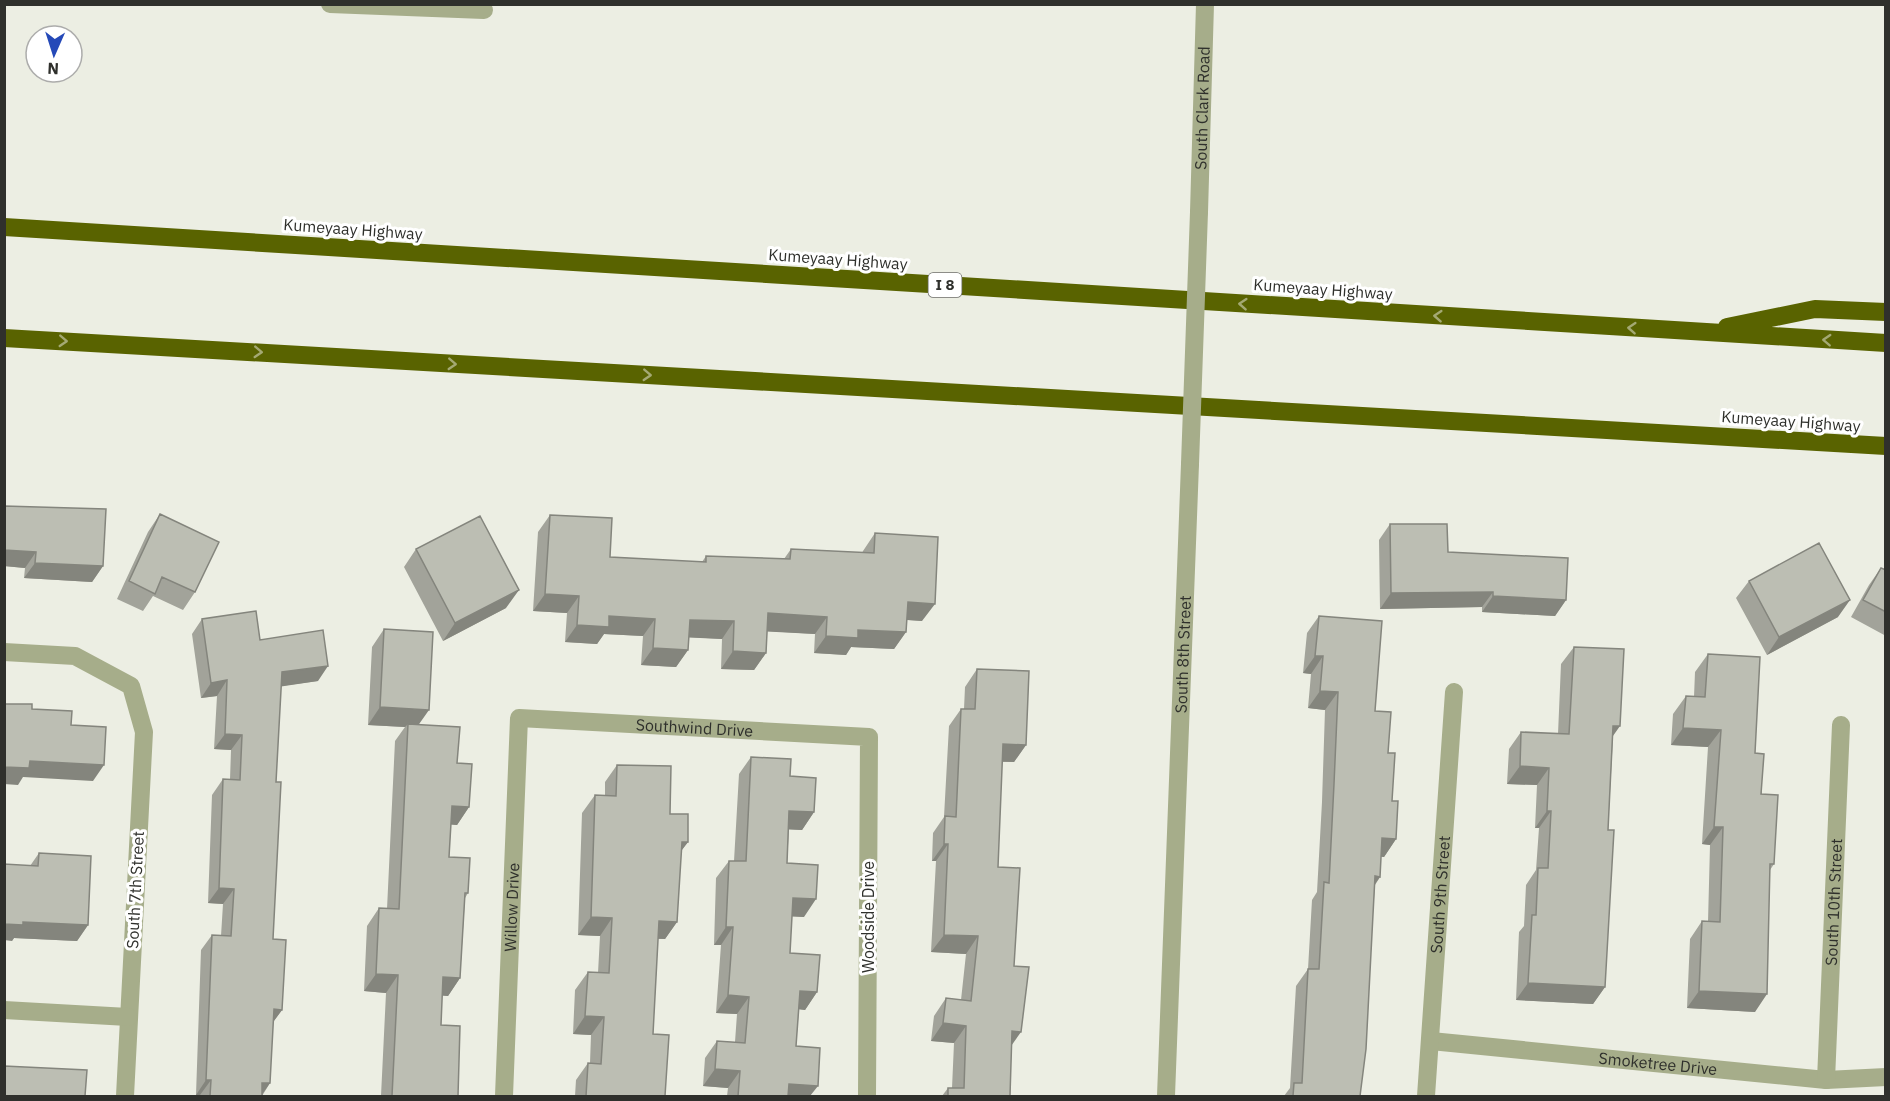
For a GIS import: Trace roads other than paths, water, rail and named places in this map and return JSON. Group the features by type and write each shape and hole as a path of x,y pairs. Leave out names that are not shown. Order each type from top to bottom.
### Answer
{"highway":[{"name":"Kumeyaay Highway","path":"4,227 1886,343"},
{"path":"1702,333 1815,309 1886,312"},
{"name":"Kumeyaay Highway","path":"4,338 1886,446"}],"street":[{"path":"330,4 484,10"},
{"name":"South Clark Road","path":"1199,212 1205,4"},
{"name":"South 8th Street","path":"1166,1096 1199,212"},
{"name":"South 7th Street","path":"4,652 75,656 131,686 144,732 125,1096"},
{"name":"South 9th Street","path":"1426,1096 1454,692"},
{"name":"Southwind Drive","path":"519,718 869,737"},
{"name":"Willow Drive","path":"504,1096 519,718"},
{"name":"South 10th Street","path":"1826,1080 1841,725"},
{"name":"Woodside Drive","path":"867,1096 869,737"},
{"path":"4,1010 128,1017"},
{"name":"Smoketree Drive","path":"1431,1041 1826,1080 1886,1077"}]}
